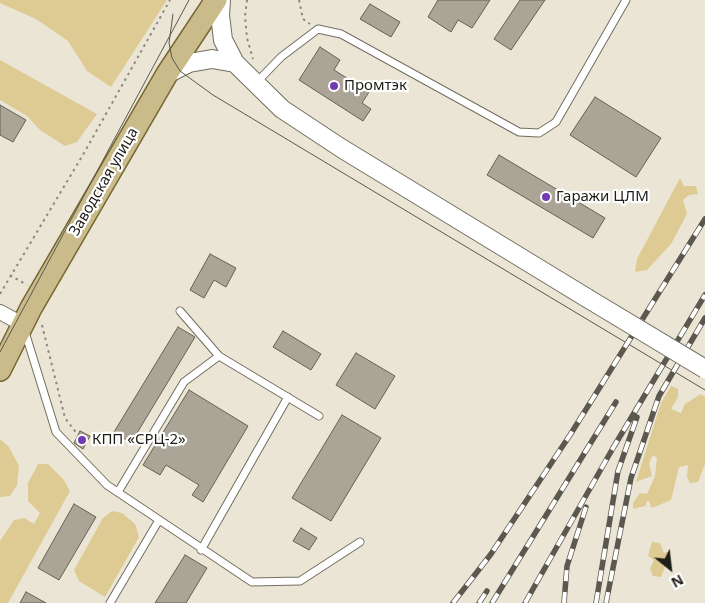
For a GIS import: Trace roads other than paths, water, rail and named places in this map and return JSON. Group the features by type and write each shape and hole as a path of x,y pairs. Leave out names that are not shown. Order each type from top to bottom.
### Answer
{"main road":[{"name":"Заводская улица","path":"0,370 32,324 40,293 167,74 216,0"}],"street":[{"path":"221,0 220,16 223,40 235,64"},
{"path":"167,74 189,63 212,59 235,64 259,80 282,109 341,148 705,369"},
{"path":"0,312 32,324"}],"lane":[{"path":"259,80 281,57 318,29 341,34 520,132 539,133 556,122 626,0"},
{"path":"180,311 219,356 319,416"},
{"path":"32,324 56,432 107,484 201,550 252,582 300,581 360,542"},
{"path":"118,492 184,382 219,356"},
{"path":"201,550 288,397"},
{"path":"110,603 159,520"}],"tram line":[{"path":"0,352 189,0"},
{"path":"173,14 169,43 172,58 180,71 213,95 705,390"}],"railway":[{"path":"453,603 491,554 570,435 705,219"},
{"path":"525,603 613,448 705,295"},
{"path":"606,603 631,478 659,396 705,318"},
{"path":"492,603 616,402"},
{"path":"596,603 618,471 637,417"},
{"path":"564,603 567,566 586,507"},
{"path":"479,603 487,591"}],"place":[{"name":"Промтэк","path":"334,86"},
{"name":"Гаражи ЦЛМ","path":"546,197"},
{"name":"КПП «СРЦ-2»","path":"82,440"}]}
